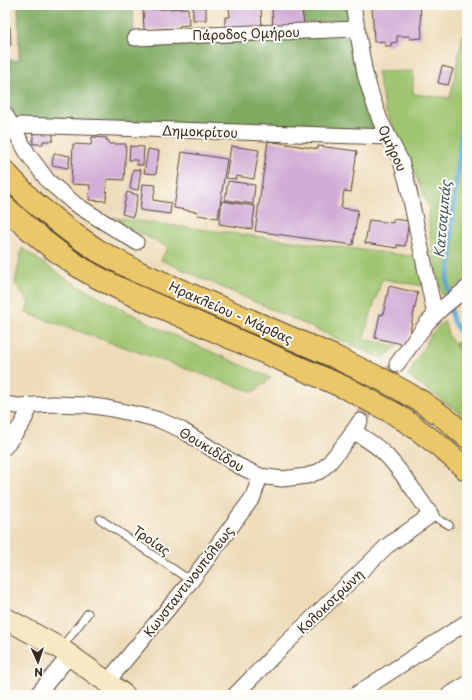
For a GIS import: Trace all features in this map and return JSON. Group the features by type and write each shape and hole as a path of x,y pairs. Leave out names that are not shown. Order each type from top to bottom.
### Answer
{"main road":[{"name":"Ηρακλείου - Μάρθας","path":"5,172 32,201 82,240 109,256 138,272 334,357 403,391 440,414 467,436"},
{"name":"Ηρακλείου - Μάρθας","path":"5,207 38,237 86,271 131,294 355,393 395,414 413,426 442,447 467,470"}],"street":[{"name":"Ομήρου","path":"353,5 356,29 367,82 380,120 401,161 439,312"},
{"name":"Πάροδος Ομήρου","path":"135,38 356,29"},
{"path":"5,114 28,154 48,181 76,204 136,242"},
{"name":"Δημοκρίτου","path":"12,128 20,125 389,137"},
{"path":"397,364 427,323 465,290"},
{"name":"Θουκιδίδου","path":"5,404 18,406 54,404 92,406 132,413 159,420 186,432 237,465 260,476 271,478 290,478 314,474 320,471 330,463 357,426 402,474 431,515"},
{"path":"5,447 22,424 31,406"},
{"name":"Κωνσταντινουπόλεως","path":"107,682 191,581 253,497 260,476"},
{"name":"Κολοκοτρώνη","path":"235,695 273,656 387,546 431,515"},
{"path":"5,618 66,652 124,695"},
{"path":"355,695 467,622"},
{"path":"37,695 66,652"},
{"path":"449,695 467,684"}],"lane":[{"path":"431,515 449,525"},
{"name":"Τροίας","path":"100,519 191,581"},
{"path":"66,652 88,613"}],"green space":[{"path":"18,5 184,5 133,7 134,40 352,36 377,130 24,119 14,114 5,98 5,60 19,60"},
{"path":"304,5 348,5 351,20 304,23"},
{"path":"467,15 467,279 442,295 434,260 428,218 429,208 406,152 386,112 377,72 413,71 413,94 450,98"},
{"path":"106,217 418,257 424,286 382,279 363,339 397,346 383,359 161,260 168,247"},
{"path":"22,248 68,280 162,330 271,378 253,392 26,313 29,303 15,283"},
{"path":"444,321 449,337 467,366 467,420 456,410 408,376 431,334"},
{"path":"467,341 467,366 454,343"}],"building":[{"path":"272,5 301,5 304,23 302,29 273,30"},
{"path":"372,5 420,5 422,38 410,39 410,36 397,36 397,42 391,43 391,46 385,46 385,41 374,42"},
{"path":"261,6 262,31 225,32 225,17 230,17 229,7"},
{"path":"193,7 206,7 206,20 193,20"},
{"path":"188,8 189,25 179,26 179,28 144,30 143,10"},
{"path":"7,16 8,27 10,27 11,45 5,46 5,17"},
{"path":"442,66 453,69 448,85 438,83"},
{"path":"33,132 53,132 53,141 43,141 43,144 33,144"},
{"path":"92,137 107,138 106,140 109,141 109,144 126,144 124,180 107,179 106,201 89,200 90,185 71,184 73,144 91,145"},
{"path":"268,141 318,149 318,146 357,151 351,192 344,191 341,208 358,210 353,245 255,231"},
{"path":"130,146 144,147 143,165 137,165 137,160 129,160"},
{"path":"231,146 259,150 254,179 236,176 236,179 226,178"},
{"path":"148,149 159,151 156,174 144,173"},
{"path":"182,152 227,159 218,218 197,215 198,212 174,208"},
{"path":"54,153 70,156 68,168 52,165"},
{"path":"133,169 141,170 138,190 130,189"},
{"path":"228,181 255,185 253,204 225,200"},
{"path":"143,184 156,185 153,200 171,203 170,214 140,210"},
{"path":"127,192 138,195 133,217 122,214"},
{"path":"222,201 255,206 252,229 219,224"},
{"path":"393,219 409,221 405,246 397,245 397,248 365,243 369,220 393,223"},
{"path":"389,286 418,293 407,345 375,338 380,314 383,315"}],"waterway":[{"name":"Κατσαμπάς","path":"467,92 452,221 451,261 447,280 453,321 467,344"}],"tunnel":[{"path":"360,421 397,364"}]}
